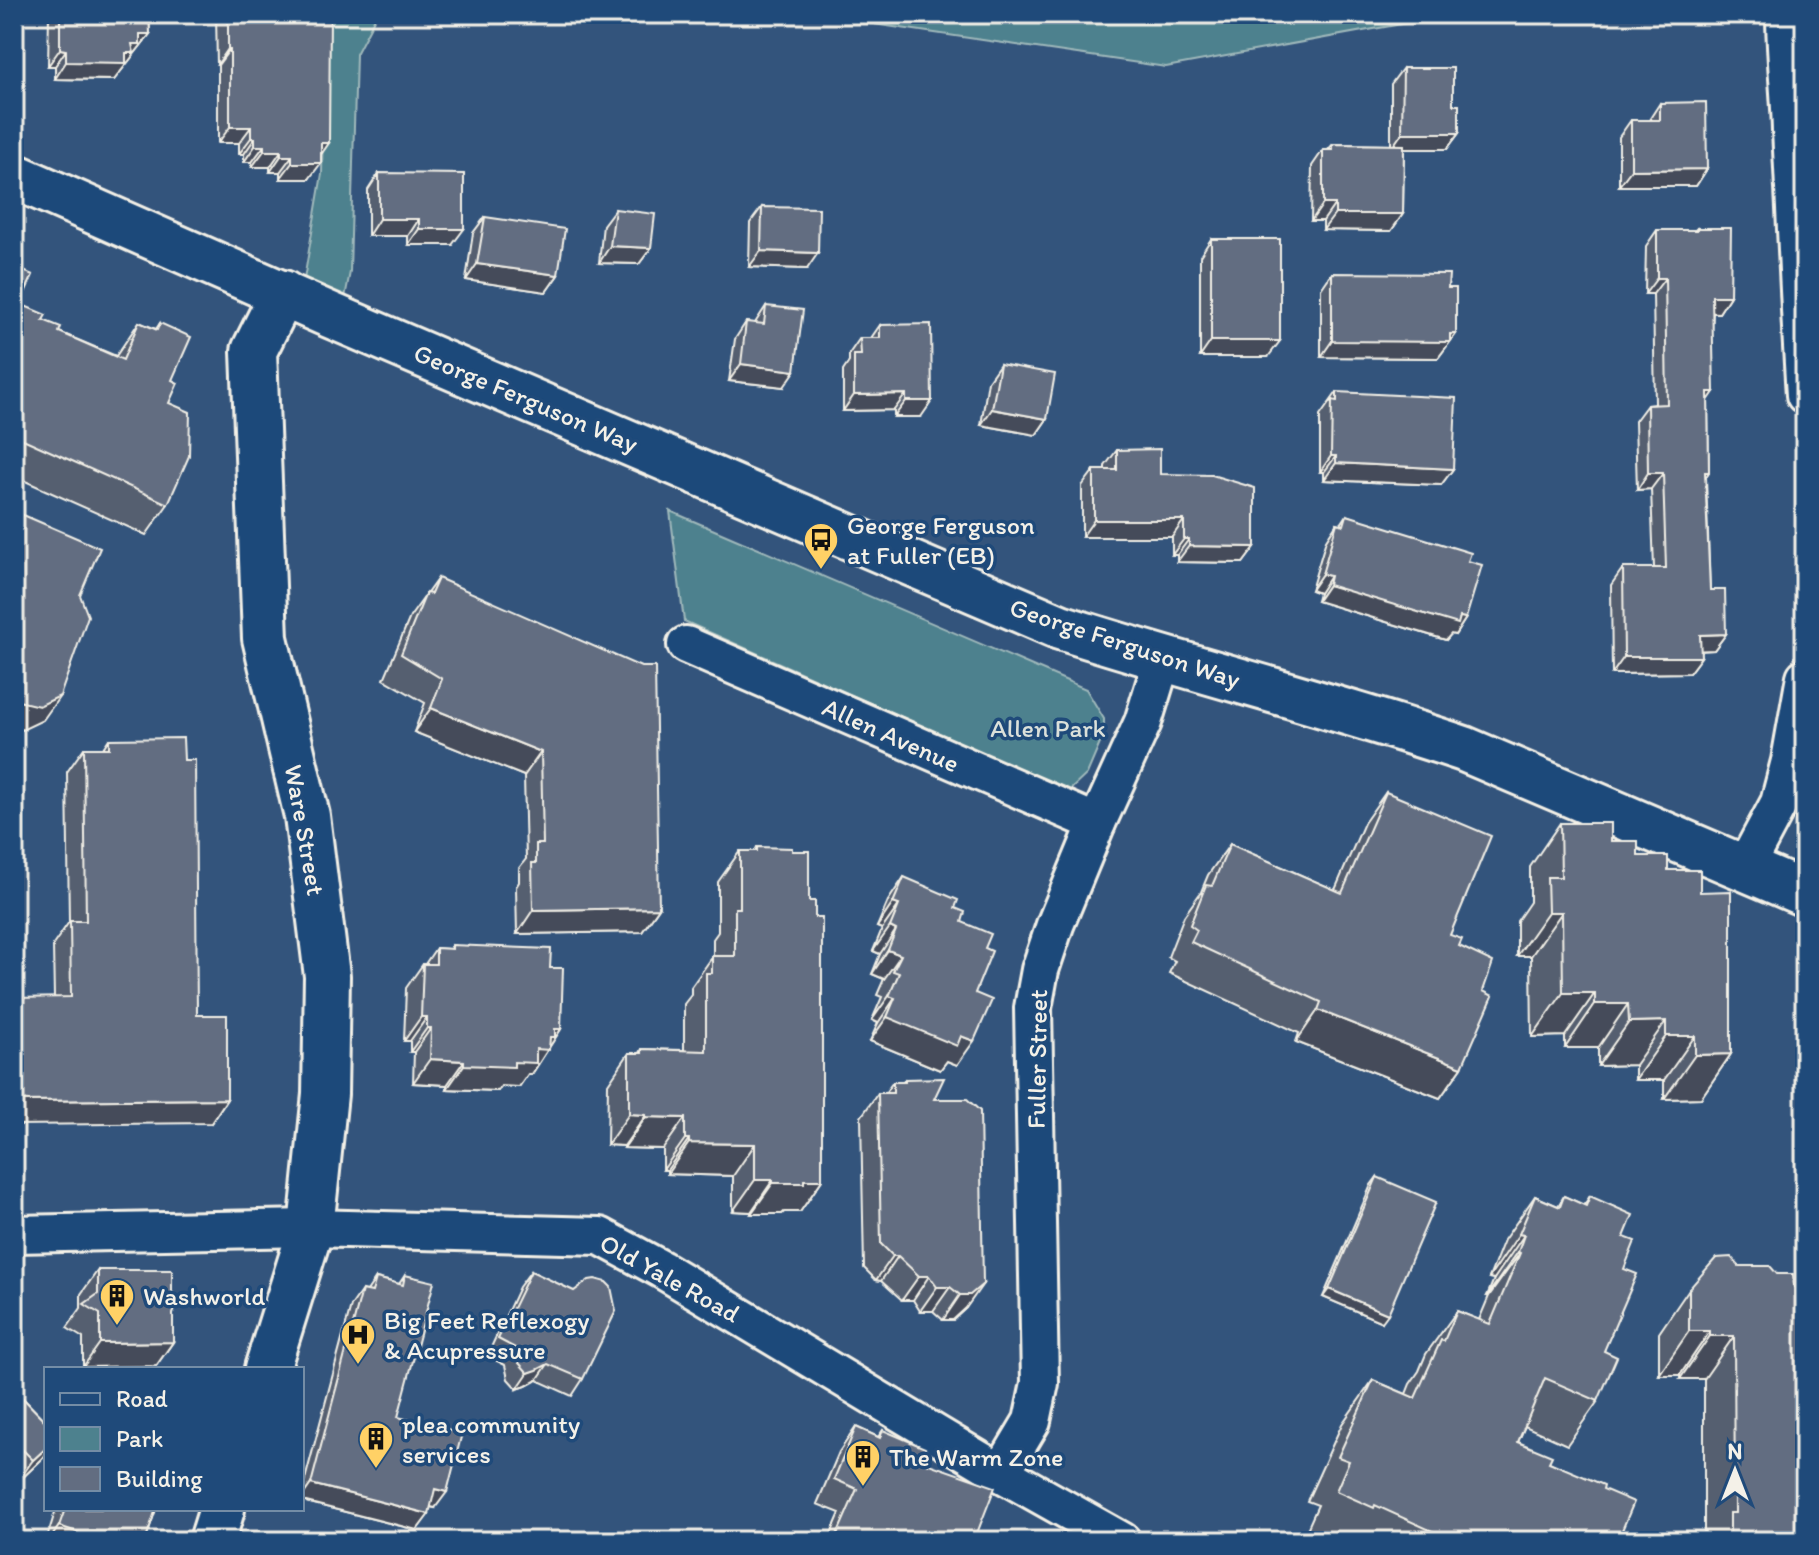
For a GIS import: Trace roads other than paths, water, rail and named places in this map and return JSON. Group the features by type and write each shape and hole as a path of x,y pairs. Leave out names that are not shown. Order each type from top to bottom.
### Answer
{"main road":[{"name":"George Ferguson Way","path":"14,176 1047,622 1162,660 1464,749 1805,894"},
{"name":"Ware Street","path":"268,1367 311,1228 325,1094 327,976 307,816 265,638 254,351 283,293"},
{"path":"212,1541 221,1511"}],"street":[{"path":"1785,14 1801,270 1805,395"},
{"name":"Allen Avenue","path":"686,645 1097,823"},
{"name":"Fuller Street","path":"1001,1473 1032,1421 1040,1383 1033,1008 1040,970 1097,823 1143,722 1162,660"},
{"path":"1745,867 1779,803 1805,677"},
{"name":"Old Yale Road","path":"14,1234 311,1228 600,1236 1122,1541"}],"place":[{"name":"George Ferguson at Fuller (EB)","path":"821,571"},
{"name":"Washworld","path":"117,1327"},
{"name":"Big Feet Reflexogy & Acupressure","path":"358,1366"},
{"name":"plea community services","path":"376,1470"},
{"name":"The Warm Zone","path":"863,1488"}],"park label":[{"name":"Allen Park","path":"1048,728"}]}
